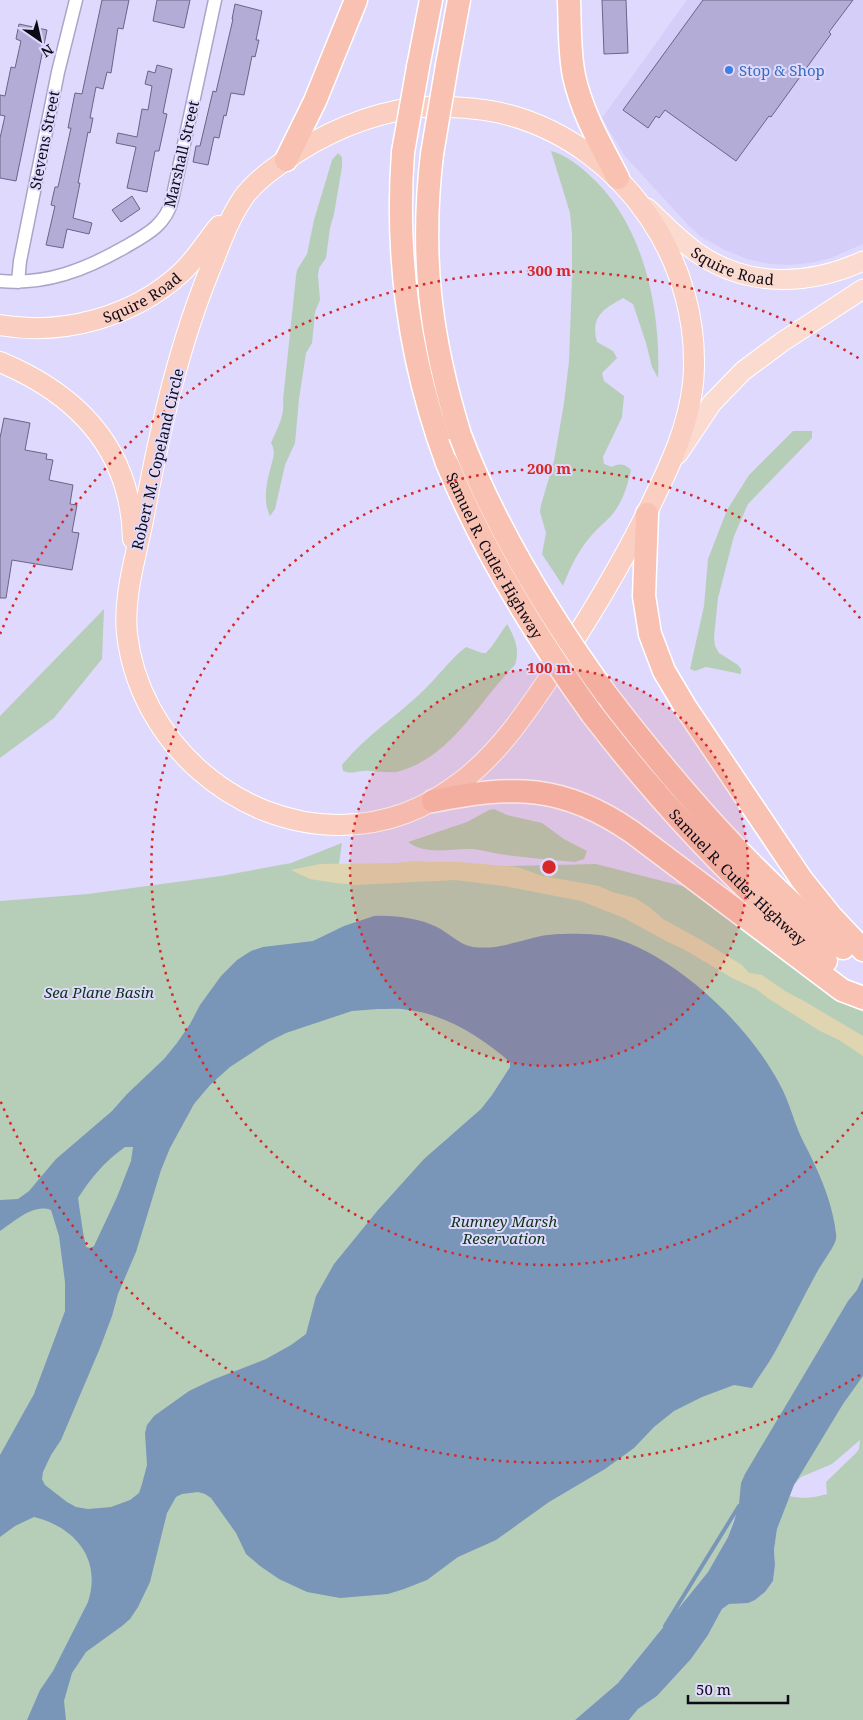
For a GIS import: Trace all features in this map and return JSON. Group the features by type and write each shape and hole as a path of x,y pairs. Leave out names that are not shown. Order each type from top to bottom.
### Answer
{"highway":[{"path":"286,160 315,101 356,0"},
{"name":"Samuel R. Cutler Highway","path":"431,0 403,152 401,234 407,307 420,379 436,435 470,516 510,590 556,663 592,714 649,784 727,869 780,920 863,991"},
{"name":"Samuel R. Cutler Highway","path":"459,0 432,154 426,227 430,300 442,373 460,435 481,488 521,563 566,636 606,694 666,771 732,844 784,895 863,964"},
{"path":"569,0 571,53 577,89 589,122 622,183"},
{"name":"Robert M. Copeland Circle","path":"418,107 462,107 506,114 548,130 581,148 622,183 650,219 670,254 684,288 693,351 692,385 684,431 670,468 596,606 520,719 479,766 433,801 408,814 391,819 354,824 316,824 262,810 232,795 192,765 173,744 152,712 140,686 132,659 127,631 127,613 130,576 164,417 188,330 209,271 244,196 264,176 332,131 370,117 418,107"},
{"name":"Squire Road","path":"0,325 42,328 66,326 90,322 135,304 163,288 185,268 201,251 244,196"},
{"path":"0,362 36,379 67,400 90,422 106,443 120,472 130,510 133,545 130,576"},
{"path":"647,514 644,596 650,634 664,671 686,708 802,880 831,916 863,950"},
{"path":"433,801 472,793 516,790 554,796 589,807 611,818 638,837 842,990 863,998"}],"main road":[{"name":"Squire Road","path":"622,183 688,245 712,262 729,270 767,278 800,279 824,276 863,260"},
{"path":"670,468 712,403 732,380 782,342 863,289"}],"street":[{"name":"Stevens Street","path":"18,282 20,262 56,82 76,0"},
{"name":"Marshall Street","path":"0,281 18,282 62,276 88,267 148,234 163,220 172,200 215,0"}],"shaded area":[{"path":"687,0 863,0 863,244 831,258 810,263 770,264 747,259 701,237 624,155 602,118"}],"green space":[{"path":"551,151 561,154 587,173 606,193 622,215 635,240 645,267 652,295 658,351 658,378 652,367 633,304 623,298 600,314 595,326 597,342 613,351 617,358 602,373 604,381 624,396 622,417 603,457 604,464 612,467 622,465 631,470 622,500 611,516 585,543 574,561 563,586 542,554 546,533 540,512 554,461 564,403 569,361 572,277 570,213"},
{"path":"338,153 342,157 342,167 326,258 319,268 320,300 315,312 312,343 306,353 295,443 285,465 275,509 270,516 266,505 266,493 274,453 271,443 283,412 297,270 307,254 314,220 332,160"},
{"path":"793,431 812,431 812,438 748,504 734,536 718,598 714,637 715,646 719,653 738,665 741,669 741,674 706,667 695,671 690,669 704,606 708,559 727,510 749,475"},
{"path":"104,609 102,659 54,718 0,758 0,716"},
{"path":"507,624 516,644 515,665 450,740 418,764 400,771 351,773 343,771 342,765 351,755 423,691 460,652 466,647 486,653"},
{"path":"494,809 507,815 542,823 564,839 587,851 584,859 575,862 472,849 431,850 423,849 408,842 467,822"},
{"name":"Rumney Marsh Reservation","path":"342,843 338,870 596,864 690,888 863,1012 863,1720 629,1720 638,1709 657,1696 691,1659 708,1635 722,1609 729,1604 755,1600 765,1592 773,1581 777,1529 789,1496 808,1498 827,1494 826,1482 856,1453 859,1449 860,1440 832,1464 801,1477 787,1492 739,1504 728,1537 708,1572 618,1683 575,1720 0,1720 0,901 88,894 221,876 291,863"}],"sand":[{"path":"417,861 459,862 517,867 543,876 599,886 612,892 635,898 663,919 742,965 749,973 762,975 785,991 863,1036 863,1056 839,1040 820,1031 756,989 734,979 685,950 624,918 581,901 504,886 455,880 356,885 335,883 310,879 291,870 320,864"}],"water":[{"path":"374,916 406,918 422,921 437,927 468,946 482,948 547,935 600,935 631,944 657,957 706,993 748,1037 765,1060 783,1090 801,1136 823,1183 833,1215 835,1242 773,1355 752,1388 734,1385 702,1397 674,1411 654,1427 634,1448 605,1469 549,1502 496,1540 458,1557 427,1580 404,1589 388,1594 340,1598 307,1592 279,1579 246,1554 236,1533 211,1498 198,1492 182,1494 176,1497 167,1513 150,1582 138,1607 130,1619 122,1626 86,1652 72,1673 64,1701 66,1720 27,1720 40,1690 53,1671 88,1602 91,1572 88,1559 82,1547 62,1528 49,1522 34,1517 15,1526 0,1537 0,1455 34,1394 65,1311 65,1282 59,1236 51,1210 37,1209 31,1211 0,1231 0,1200 18,1199 29,1191 56,1159 112,1111 164,1059 177,1043 200,1005 221,976 237,960 251,951 263,947 313,941 344,926","holes":["378,1009 409,1010 450,1022 488,1044 510,1062 510,1067 481,1109 424,1159 378,1210 334,1264 316,1296 306,1334 266,1359 189,1391 154,1416 147,1425 145,1433 147,1465 142,1484 139,1493 130,1500 111,1507 88,1509 76,1507 67,1502 45,1485 42,1479 43,1472 61,1440 100,1348 118,1294 136,1252 161,1170 170,1148 194,1104 210,1085 230,1067 268,1042 286,1033 352,1011","125,1147 133,1147 131,1161 117,1197 94,1246 86,1247 78,1198 99,1170"]},
{"path":"863,1277 863,1376 843,1404 794,1485 777,1529 773,1581 765,1592 755,1600 748,1603 729,1604 722,1609 708,1635 691,1659 657,1696 638,1709 629,1720 575,1720 618,1683 708,1572 728,1537 739,1504 741,1483 745,1474 848,1301 857,1290"}],"building":[{"path":"102,0 129,0 123,29 118,28 111,73 107,72 103,89 96,87 90,118 93,118 90,133 88,132 78,183 80,183 73,218 92,223 89,234 67,229 63,248 46,245 55,206 51,205 55,187 58,187 71,128 68,128 75,93 82,94"},
{"path":"157,0 190,0 184,28 153,21"},
{"path":"602,0 626,0 628,53 604,54"},
{"name":"Stop & Shop","path":"703,0 853,0 771,117 769,116 736,161 665,110 659,118 656,116 648,128 623,110"},
{"path":"235,4 262,11 256,40 259,40 255,57 252,56 244,95 231,93 219,138 214,137 208,165 193,162 196,146 200,146 213,91 216,92"},
{"path":"19,24 47,30 16,181 0,178 0,138 5,116 0,115 0,95 5,96 11,67 15,68 21,41 16,39"},
{"path":"157,65 172,69 163,113 167,114 159,151 155,151 147,192 127,188 136,147 116,143 118,133 137,137 142,109 148,110 152,86 145,84 148,71 155,73"},
{"path":"132,196 140,209 121,222 112,210"},
{"path":"4,418 30,423 25,450 47,454 46,459 53,460 49,480 73,485 70,504 77,505 72,532 79,533 72,570 12,560 6,598 0,598 0,438"}],"waterway":[{"path":"665,1626 739,1506"}],"place":[{"name":"Stop & Shop","path":"729,70"}],"park label":[{"name":"Sea Plane Basin","path":"99,992"}]}
